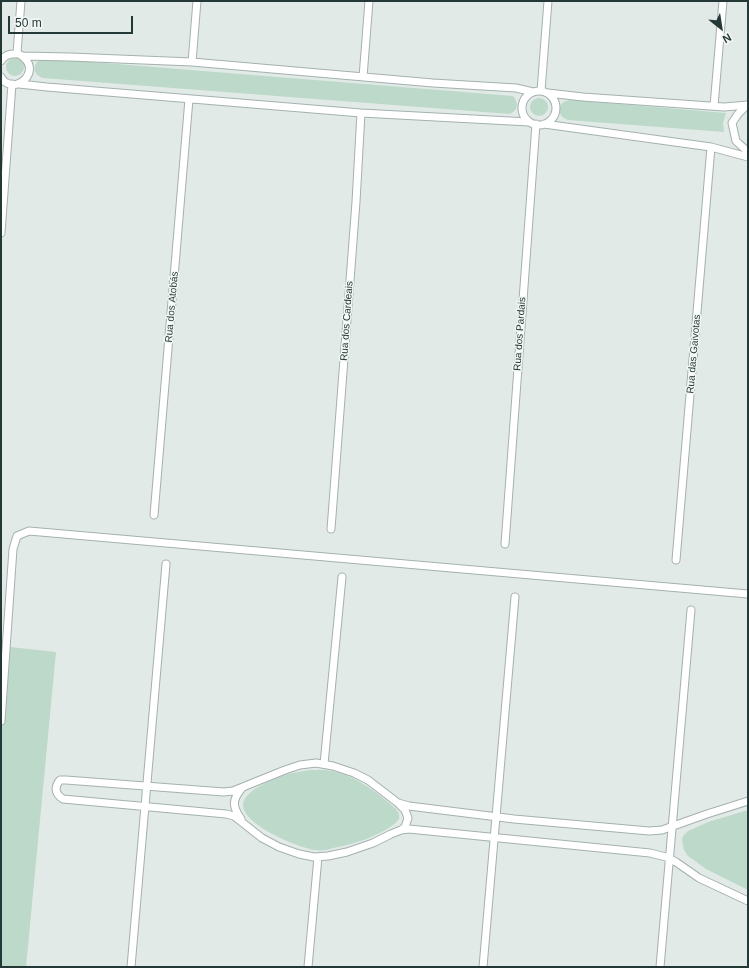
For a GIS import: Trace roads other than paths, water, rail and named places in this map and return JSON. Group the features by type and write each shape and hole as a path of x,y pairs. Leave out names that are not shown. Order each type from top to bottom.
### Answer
{"lane":[{"path":"16,54 20,1"},
{"path":"192,62 196,1"},
{"path":"363,77 369,1"},
{"path":"541,92 548,1"},
{"path":"714,106 723,1"},
{"path":"1,52 16,54 192,62 433,83 516,88 590,98 724,107 747,105"},
{"path":"1,61 3,58 16,54 28,61 30,67 29,74 25,80 8,82"},
{"path":"8,82 47,87 361,113 536,123 711,147 748,157"},
{"path":"1,233 8,82"},
{"path":"541,92 552,97 556,107 555,113 548,121 536,123 525,118 522,112 522,106 528,95 541,92"},
{"name":"Rua dos Atobás","path":"154,515 189,99"},
{"path":"747,105 732,123 736,141 748,152"},
{"name":"Rua dos Cardeais","path":"331,529 356,202 361,113"},
{"name":"Rua dos Pardais","path":"505,544 536,123"},
{"name":"Rua das Gaivotas","path":"676,560 711,147"},
{"path":"1,720 13,549 17,536 29,532 748,594"},
{"path":"131,967 166,564"},
{"path":"324,764 342,577"},
{"path":"483,967 514,597"},
{"path":"660,967 691,610"},
{"path":"401,830 405,827 408,818 405,810 398,803 368,780 354,773 316,763 300,765 242,788 224,792 60,780 57,783 56,790 58,796 63,799 234,816 262,838 279,847 299,854 314,857 347,852 401,830 409,829 650,853 666,857 700,878 748,901"},
{"path":"242,788 236,795 234,808 243,823"},
{"path":"398,803 409,806 496,816 649,831 662,830 672,827 748,801"},
{"path":"308,967 318,857"}]}
